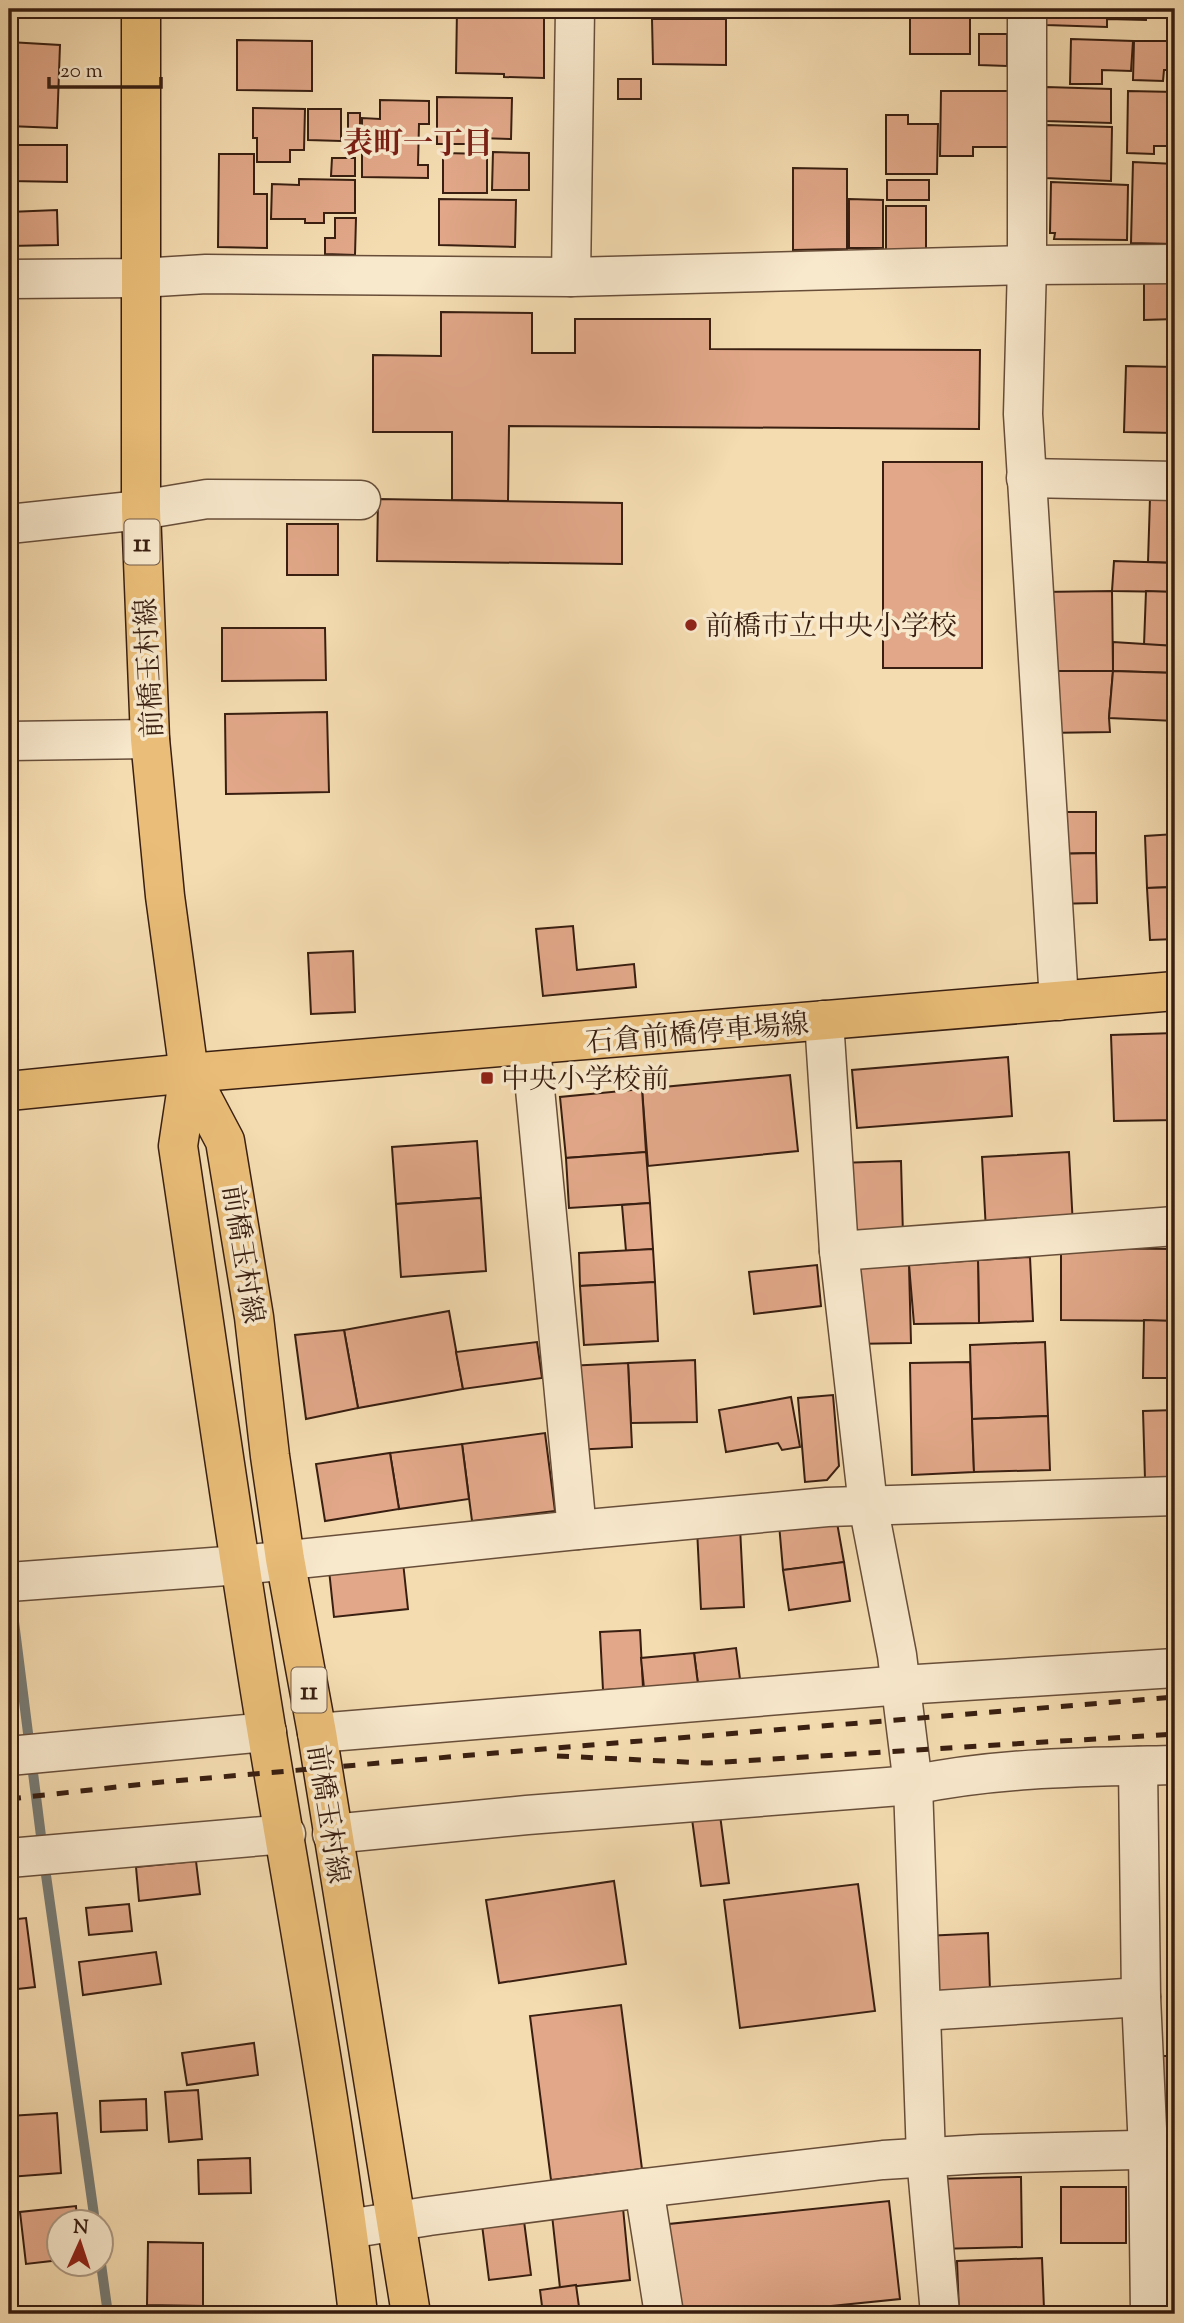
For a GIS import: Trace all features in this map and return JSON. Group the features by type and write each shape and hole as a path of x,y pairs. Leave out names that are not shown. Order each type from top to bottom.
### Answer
{"main road":[{"name":"前橋玉村線","path":"141,9 141,510 150,739 165,896 189,1073 178,1146 240,1565 286,1834 348,2229 358,2314"},
{"name":"石倉前橋停車場線","path":"9,1091 189,1073 1175,991"},
{"name":"前橋玉村線","path":"189,1073 225,1141 254,1317 285,1559 317,1733 411,2314"}],"street":[{"path":"572,277 575,9"},
{"path":"1027,9 1027,265 1023,414 1059,1001"},
{"path":"9,279 140,278 206,274 572,277 1027,265 1175,264"},
{"path":"1026,478 1175,481"},
{"path":"9,524 141,510 207,499 361,500"},
{"path":"9,741 150,739"},
{"path":"824,1020 839,1251 868,1505 902,1685 913,1785 926,2157 940,2314"},
{"path":"531,1046 577,1530"},
{"path":"839,1251 1175,1226"},
{"path":"18,1581 240,1565 577,1530 868,1505 1175,1496"},
{"path":"317,1733 902,1685 1175,1668"},
{"path":"23,1754 267,1732"},
{"path":"332,1833 913,1785 955,1776 1157,1765 1141,1997 1162,2150 1150,2314"},
{"path":"32,1856 286,1834"},
{"path":"922,2011 1141,1997"},
{"path":"348,2229 644,2188 870,2161 1162,2150"},
{"path":"644,2188 664,2314"}],"building":[{"path":"32,9 71,9 70,18 31,17"},
{"path":"457,9 544,9 544,78 456,73"},
{"path":"910,9 970,9 970,54 910,54"},
{"path":"1046,9 1147,9 1146,20 1107,19 1107,27 1046,25"},
{"path":"652,19 726,19 726,65 653,64"},
{"path":"979,34 1007,34 1007,66 979,65"},
{"path":"1071,39 1133,41 1131,71 1102,70 1102,84 1070,84"},
{"path":"237,40 312,41 312,91 237,90"},
{"path":"1134,41 1175,41 1175,70 1164,70 1163,81 1133,80"},
{"path":"9,42 60,45 57,128 9,126"},
{"path":"618,79 641,79 641,99 618,99"},
{"path":"1046,87 1111,89 1111,123 1045,121"},
{"path":"941,91 1008,91 1008,147 973,147 973,156 940,156"},
{"path":"1128,91 1175,92 1175,146 1154,146 1154,154 1127,153"},
{"path":"437,97 512,98 511,139 480,138 480,144 437,144"},
{"path":"380,100 429,101 429,124 419,124 418,165 428,165 428,178 362,177 362,118 380,119"},
{"path":"253,108 305,109 304,150 290,150 290,162 257,162 257,138 253,138"},
{"path":"308,109 341,109 341,141 308,140"},
{"path":"348,113 360,113 360,144 348,144"},
{"path":"886,115 908,115 908,124 938,124 937,174 886,174"},
{"path":"1046,125 1112,127 1111,181 1045,178"},
{"path":"9,145 67,145 67,182 9,181"},
{"path":"493,152 529,153 529,190 492,190"},
{"path":"443,153 487,154 487,193 443,193"},
{"path":"219,154 254,154 254,194 267,194 267,248 218,247"},
{"path":"332,158 355,158 355,176 331,176"},
{"path":"1133,162 1175,164 1175,244 1131,243"},
{"path":"793,168 847,169 847,249 793,250"},
{"path":"299,179 355,180 355,213 324,213 324,223 305,223 305,219 271,219 272,184 299,185"},
{"path":"887,180 929,180 929,200 887,200"},
{"path":"1051,182 1128,185 1127,240 1054,239 1055,233 1050,233"},
{"path":"439,199 516,200 515,247 439,245"},
{"path":"849,199 883,200 883,248 849,248"},
{"path":"886,206 926,206 926,252 886,252"},
{"path":"57,210 58,245 9,246 9,212"},
{"path":"335,218 356,218 355,255 325,254 325,238 335,238"},
{"path":"1144,272 1175,272 1175,319 1144,320"},
{"path":"441,312 532,313 532,353 575,353 575,319 710,319 710,349 980,350 979,429 509,426 508,501 452,500 452,432 373,432 373,355 441,356"},
{"path":"1126,366 1175,367 1175,433 1124,432"},
{"path":"883,462 982,462 982,668 883,668"},
{"path":"1150,498 1175,499 1175,563 1148,562"},
{"path":"378,499 622,503 622,564 377,561"},
{"path":"287,524 338,524 338,575 287,575"},
{"path":"1114,561 1175,563 1174,592 1112,591"},
{"path":"1112,591 1113,671 1042,671 1041,592"},
{"path":"1146,591 1175,592 1175,646 1144,645"},
{"path":"222,628 325,628 326,680 222,681"},
{"path":"1113,642 1175,646 1175,673 1113,671"},
{"path":"1042,671 1113,671 1110,732 1045,733"},
{"path":"1113,671 1175,673 1175,721 1109,718"},
{"path":"327,712 329,792 226,794 225,714"},
{"path":"1050,812 1096,812 1096,853 1051,854"},
{"path":"1175,834 1175,887 1147,888 1145,836"},
{"path":"1096,853 1097,903 1052,904 1051,854"},
{"path":"1175,887 1175,939 1150,940 1147,888"},
{"path":"573,926 577,970 634,964 636,987 543,996 536,929"},
{"path":"353,951 355,1012 311,1014 308,953"},
{"path":"1175,1033 1175,1120 1114,1121 1111,1035"},
{"path":"1008,1057 1012,1116 857,1128 852,1070"},
{"path":"790,1075 798,1151 648,1166 642,1089"},
{"path":"642,1089 646,1152 566,1158 560,1097"},
{"path":"477,1141 481,1198 396,1204 392,1147"},
{"path":"646,1152 650,1203 569,1208 566,1158"},
{"path":"1069,1152 1073,1226 986,1231 982,1157"},
{"path":"901,1161 903,1236 841,1238 838,1163"},
{"path":"481,1198 486,1271 401,1277 396,1204"},
{"path":"650,1203 653,1249 626,1251 622,1205"},
{"path":"1061,1248 1175,1249 1175,1321 1061,1320"},
{"path":"653,1249 655,1282 580,1286 579,1253"},
{"path":"1030,1257 1033,1321 979,1323 978,1260"},
{"path":"978,1260 979,1323 914,1324 909,1265"},
{"path":"817,1265 821,1306 754,1314 749,1272"},
{"path":"909,1265 911,1343 850,1344 848,1267"},
{"path":"655,1282 658,1341 584,1345 580,1286"},
{"path":"449,1311 463,1389 358,1408 344,1330"},
{"path":"1144,1320 1175,1321 1175,1378 1143,1378"},
{"path":"344,1330 358,1408 306,1419 295,1335"},
{"path":"537,1342 542,1378 463,1389 456,1352"},
{"path":"1045,1342 1048,1416 972,1419 970,1345"},
{"path":"695,1360 697,1422 631,1423 628,1363"},
{"path":"970,1362 974,1472 912,1475 910,1363"},
{"path":"628,1363 632,1447 572,1450 567,1366"},
{"path":"833,1395 839,1466 827,1480 805,1482 798,1398"},
{"path":"791,1397 800,1447 782,1450 778,1443 726,1452 719,1410"},
{"path":"1175,1410 1175,1479 1145,1479 1143,1411"},
{"path":"1048,1416 1050,1470 974,1472 972,1419"},
{"path":"545,1433 555,1511 472,1521 462,1444"},
{"path":"462,1444 469,1499 399,1509 390,1453"},
{"path":"390,1453 399,1509 325,1521 316,1464"},
{"path":"836,1517 844,1562 783,1570 779,1524"},
{"path":"740,1527 744,1607 701,1609 697,1529"},
{"path":"403,1562 408,1609 334,1617 329,1570"},
{"path":"844,1562 850,1601 789,1610 783,1570"},
{"path":"640,1630 643,1688 603,1690 600,1632"},
{"path":"736,1648 741,1687 699,1692 694,1653"},
{"path":"694,1653 699,1692 645,1698 641,1658"},
{"path":"720,1815 729,1883 701,1886 692,1819"},
{"path":"196,1861 200,1894 139,1901 136,1867"},
{"path":"614,1881 626,1964 499,1983 486,1900"},
{"path":"858,1884 875,2011 740,2028 724,1900"},
{"path":"129,1904 132,1931 89,1935 86,1908"},
{"path":"26,1918 35,1987 9,1990 9,1920"},
{"path":"988,1933 990,1991 927,1993 924,1936"},
{"path":"156,1952 161,1984 83,1995 79,1962"},
{"path":"621,2005 642,2169 551,2180 530,2016"},
{"path":"254,2043 258,2075 187,2085 182,2053"},
{"path":"1153,2056 1175,2056 1175,2113 1152,2113"},
{"path":"198,2090 202,2139 169,2142 165,2092"},
{"path":"146,2099 147,2130 101,2132 100,2101"},
{"path":"57,2113 61,2173 9,2177 9,2116"},
{"path":"250,2158 251,2193 199,2194 198,2160"},
{"path":"1175,2174 1175,2274 1154,2275 1154,2175"},
{"path":"1021,2177 1022,2247 936,2249 934,2179"},
{"path":"1061,2187 1126,2187 1126,2243 1061,2243"},
{"path":"889,2201 900,2299 753,2314 679,2314 669,2224"},
{"path":"623,2208 630,2280 560,2288 552,2215"},
{"path":"46,2209 46,2262 26,2264 20,2212"},
{"path":"524,2221 531,2275 489,2280 482,2225"},
{"path":"148,2242 203,2243 203,2306 147,2305"},
{"path":"1042,2258 1044,2309 959,2313 957,2261"},
{"path":"576,2285 580,2314 543,2314 540,2290"}],"waterway":[{"path":"10,1590 45,1868 93,2208"},
{"path":"103,2278 108,2314"}],"railway":[{"path":"9,1799 162,1782 1175,1697"},
{"path":"557,1756 707,1763 1175,1734"}],"place":[{"name":"前橋市立中央小学校","path":"691,625"},
{"name":"中央小学校前","path":"487,1078"}],"district":[{"name":"表町一丁目","path":"418,143"}]}
